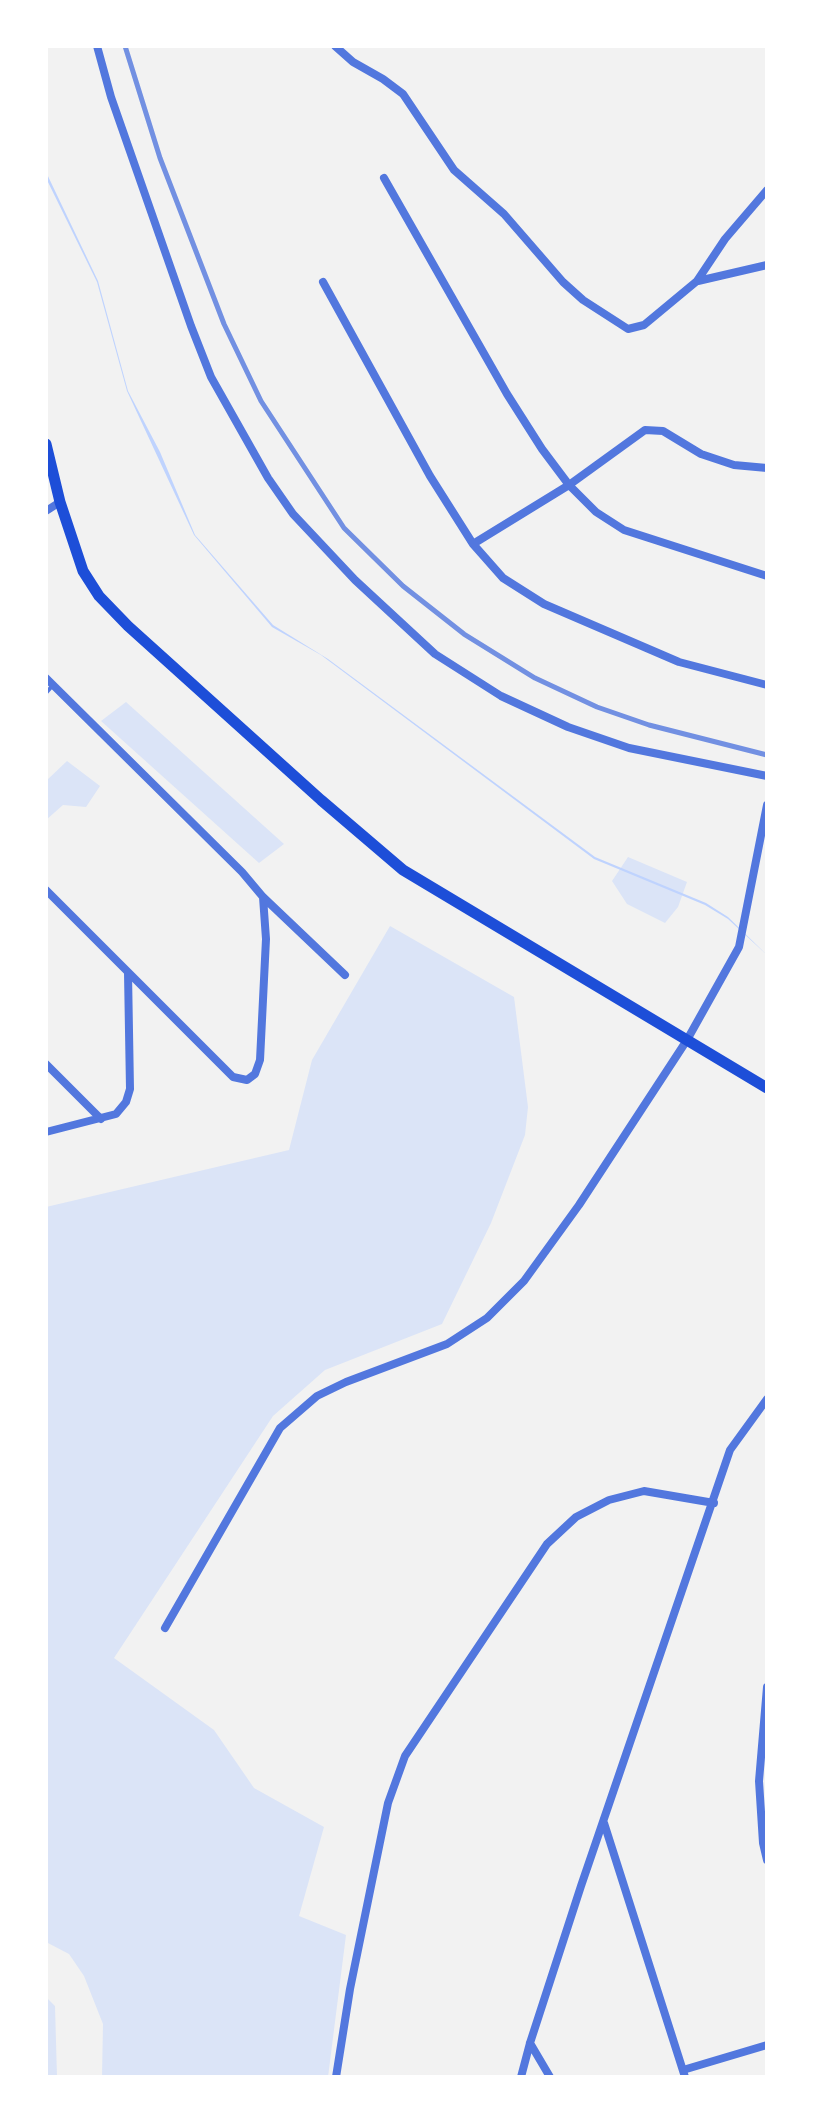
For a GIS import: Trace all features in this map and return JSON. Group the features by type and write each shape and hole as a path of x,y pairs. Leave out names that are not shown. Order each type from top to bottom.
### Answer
{"main road":[{"path":"46,444 60,502 83,571 99,596 128,626 368,843 403,870 767,1088"}],"street":[{"path":"97,46 141,184 211,377 268,478 293,514 355,580 435,654 501,696 568,727 629,748 767,776"},
{"path":"335,46 353,62 403,94 454,170 504,214 563,282 603,315 628,329 644,325 697,281 725,239 767,190"},
{"path":"384,178 507,394 569,485 596,512 624,530 767,576"},
{"path":"697,281 767,265"},
{"path":"323,282 430,476 473,544 503,578 544,604 679,662 767,685"},
{"path":"473,544 569,485 645,430 663,431 701,454 734,465 767,468"},
{"path":"46,511 60,502"},
{"path":"50,682 242,872 263,897 345,975"},
{"path":"165,1628 280,1428 317,1396 447,1344 487,1318 524,1281 579,1205 687,1040 739,947 767,805"},
{"path":"46,890 233,1077 247,1080 255,1074 260,1060 266,939 263,897"},
{"path":"46,1132 116,1114 126,1102 130,1089 128,972"},
{"path":"46,1064 101,1119"},
{"path":"521,2077 730,1450 767,1399"},
{"path":"336,2077 350,1989 388,1803 405,1756 547,1544 576,1517 609,1500 644,1491 714,1503"},
{"path":"767,1687 759,1781 767,1860"},
{"path":"604,1822 684,2074 767,2045"},
{"path":"530,2043 550,2077"}],"lane":[{"path":"46,693 50,682"}],"shaded area":[{"path":"126,702 284,844 259,863 101,721"},
{"path":"67,761 100,786 86,807 63,805 46,820 46,781"},
{"path":"628,857 687,882 678,907 665,923 627,904 612,881"},
{"path":"390,926 514,997 528,1107 525,1135 491,1223 442,1324 325,1370 273,1416 114,1658 214,1730 254,1788 324,1827 299,1916 346,1935 328,2077 102,2077 103,2024 84,1976 69,1954 46,1942 46,1207 289,1150 312,1060"},
{"path":"46,1997 55,2006 57,2077 46,2077"}],"water":[{"path":"46,172 98,281 128,391 160,452 195,535 273,625 328,659 595,857 706,903 728,917 767,955 728,919 705,905 594,859 321,655 272,627 194,535 127,391 97,282 46,178"}],"railway":[{"path":"125,46 160,158 224,324 261,401 344,528 403,586 464,634 535,678 597,707 649,725 767,755"}]}
